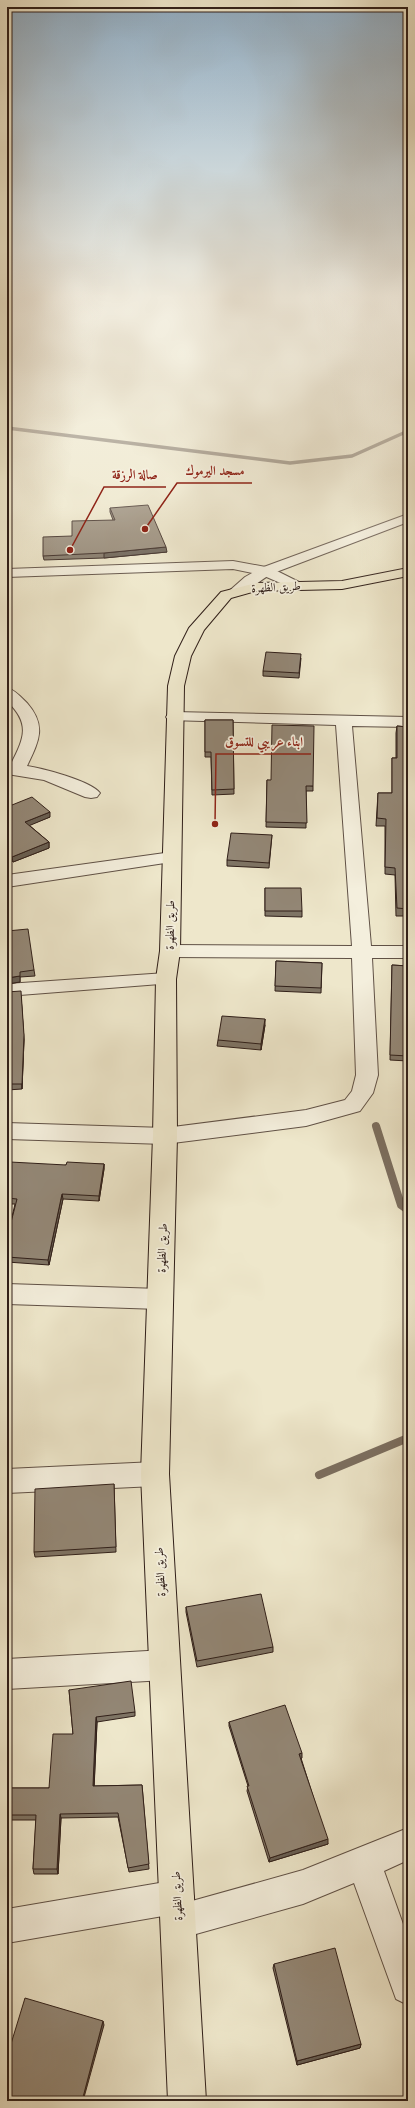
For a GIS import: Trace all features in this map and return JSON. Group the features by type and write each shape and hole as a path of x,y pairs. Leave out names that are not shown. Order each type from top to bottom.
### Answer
{"main road":[{"name":"طريق الظهرة","path":"187,2101 155,1474 165,1136 166,978 170,951 174,717 178,670 189,642 215,606 226,595 268,586 342,584 408,572"}],"street":[{"path":"235,592 266,570 408,518"},
{"path":"7,573 234,565 266,570 294,585"},
{"path":"7,693 29,714 33,724 30,744 12,769 35,772 64,780 91,793"},
{"path":"174,717 344,722 408,722"},
{"path":"7,1131 165,1136 322,1115 352,1106 362,1093 367,1075 362,951 344,722"},
{"path":"7,881 172,857"},
{"path":"170,951 408,952"},
{"path":"7,990 166,978"},
{"path":"7,1294 160,1300"},
{"path":"7,1481 155,1474"},
{"path":"7,1674 165,1665"},
{"path":"7,1926 177,1909 303,1887 408,1844"},
{"path":"364,1862 408,1987"}],"building":[{"path":"148,505 166,547 104,553 43,556 43,537 72,536 72,521 115,520 110,508"},
{"path":"266,652 301,654 299,673 263,671"},
{"path":"205,720 233,720 234,789 212,790 211,752 205,752"},
{"path":"272,725 314,726 313,786 306,786 307,823 266,822 267,780 271,780"},
{"path":"397,726 408,727 408,909 397,908 395,868 385,867 386,819 377,818 378,793 392,793 392,758 397,758"},
{"path":"32,797 50,812 25,822 49,842 12,857 7,852 7,807"},
{"path":"231,833 272,835 269,863 227,860"},
{"path":"265,888 301,888 302,911 265,911"},
{"path":"28,929 34,970 20,972 20,976 7,978 7,931"},
{"path":"276,961 322,963 321,988 275,986"},
{"path":"392,965 408,966 408,1056 390,1055"},
{"path":"21,991 24,1035 22,1084 7,1084 7,992"},
{"path":"222,1016 265,1019 261,1044 218,1040"},
{"path":"10,1162 66,1165 67,1162 104,1164 99,1196 62,1194 48,1260 7,1257 7,1238 17,1199 7,1198 7,1178"},
{"path":"114,1484 116,1547 34,1552 35,1489"},
{"path":"7,1559 10,1559 7,1611"},
{"path":"261,1594 273,1647 197,1661 186,1607"},
{"path":"131,1681 135,1712 96,1717 93,1786 142,1785 149,1864 128,1868 118,1813 60,1814 57,1869 33,1869 36,1815 7,1815 7,1788 49,1788 53,1734 73,1734 69,1690"},
{"path":"285,1705 302,1753 299,1754 328,1839 270,1858 247,1786 249,1786 229,1722"},
{"path":"335,1948 361,2044 297,2061 274,1964"},
{"path":"25,1998 103,2021 82,2101 7,2101 7,2057"}],"waterway":[{"path":"7,428 290,463 352,456 408,431"},
{"path":"376,1126 401,1205 408,1210"},
{"path":"319,1475 408,1438"}],"place":[{"name":"مسجد اليرموك","path":"145,529"},
{"name":"صالة الرزقة","path":"70,550"},
{"name":"ابناء عريبي للتسوق","path":"215,824"}]}
